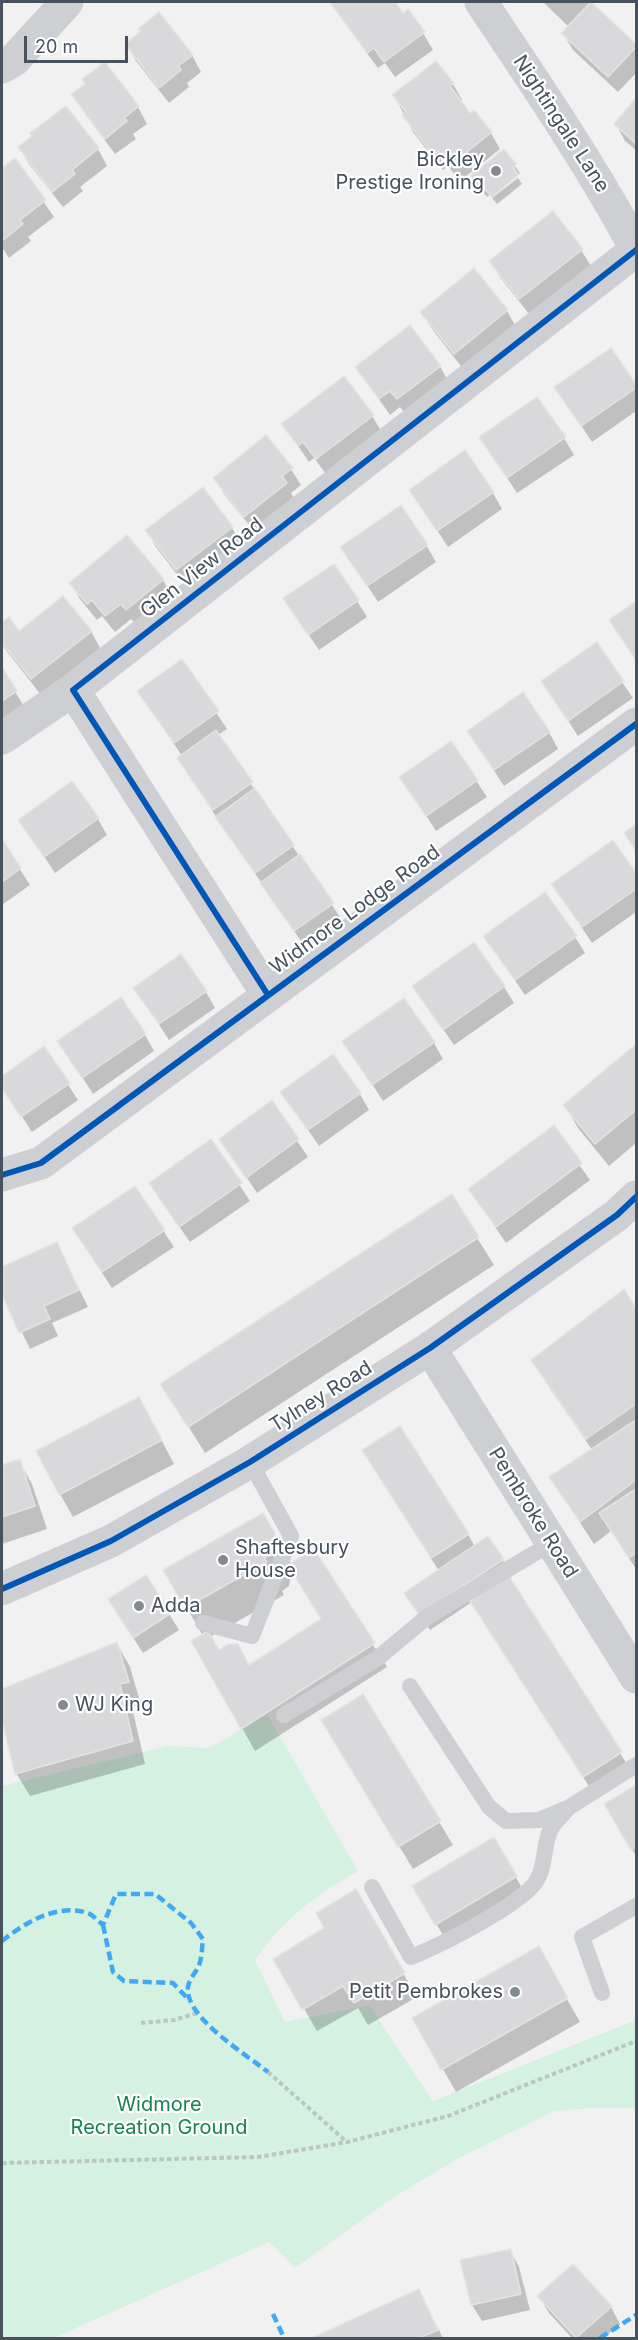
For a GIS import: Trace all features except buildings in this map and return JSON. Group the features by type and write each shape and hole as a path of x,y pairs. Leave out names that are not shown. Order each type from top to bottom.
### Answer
{"street":[{"path":"2,67 14,60 67,2"},
{"name":"Nightingale Lane","path":"481,2 569,135 611,202 636,249"},
{"name":"Glen View Road","path":"2,738 73,690 636,249"},
{"path":"73,690 268,995"},
{"name":"Widmore Lodge Road","path":"2,1175 41,1163 636,724"},
{"name":"Tylney Road","path":"2,1589 111,1541 250,1462 429,1348 616,1215 636,1197"},
{"name":"Pembroke Road","path":"429,1348 636,1677"}],"lane":[{"path":"203,1623 252,1636 291,1536 250,1462"},
{"path":"284,1715 378,1658 427,1617 552,1543"},
{"path":"410,1686 489,1807 506,1821 539,1820 568,1808 636,1765"},
{"path":"372,1887 411,1957 433,1948 517,1901 536,1882 544,1863 550,1831 568,1808"},
{"path":"602,1993 582,1937 636,1906"}],"path":[{"path":"141,2023 174,2020 197,2013"},
{"path":"2,2163 258,2157 347,2142 448,2116 636,2041"},
{"path":"268,2072 347,2142"}],"green space":[{"name":"Widmore Recreation Ground","path":"267,1714 358,1871 301,1909 266,1945 255,1960 285,2022 369,2005 433,2101 636,2020 636,2108 554,2111 459,2158 394,2197 295,2268 269,2242 56,2337 2,2338 2,1786 168,1746 206,1748"}],"marked path":[{"path":"2,1941 42,1916 64,1911 88,1913 103,1925 116,1894 155,1894 191,1923 203,1939 200,1962 188,1987 189,1999 196,2011 232,2046 268,2072"},
{"path":"103,1925 113,1972 124,1981 173,1983 188,1999"},
{"path":"273,2314 284,2338"},
{"path":"600,2338 636,2315"}],"cycle path":[{"path":"268,995 73,690 636,250"},
{"path":"2,1175 41,1163 636,724"},
{"path":"2,1589 111,1541 250,1462 430,1348 617,1215 636,1197"}],"place":[{"name":"Bickley Prestige Ironing","path":"496,171"},
{"name":"Shaftesbury House","path":"223,1560"},
{"name":"Adda","path":"139,1606"},
{"name":"WJ King","path":"63,1705"},
{"name":"Petit Pembrokes","path":"515,1992"}]}
